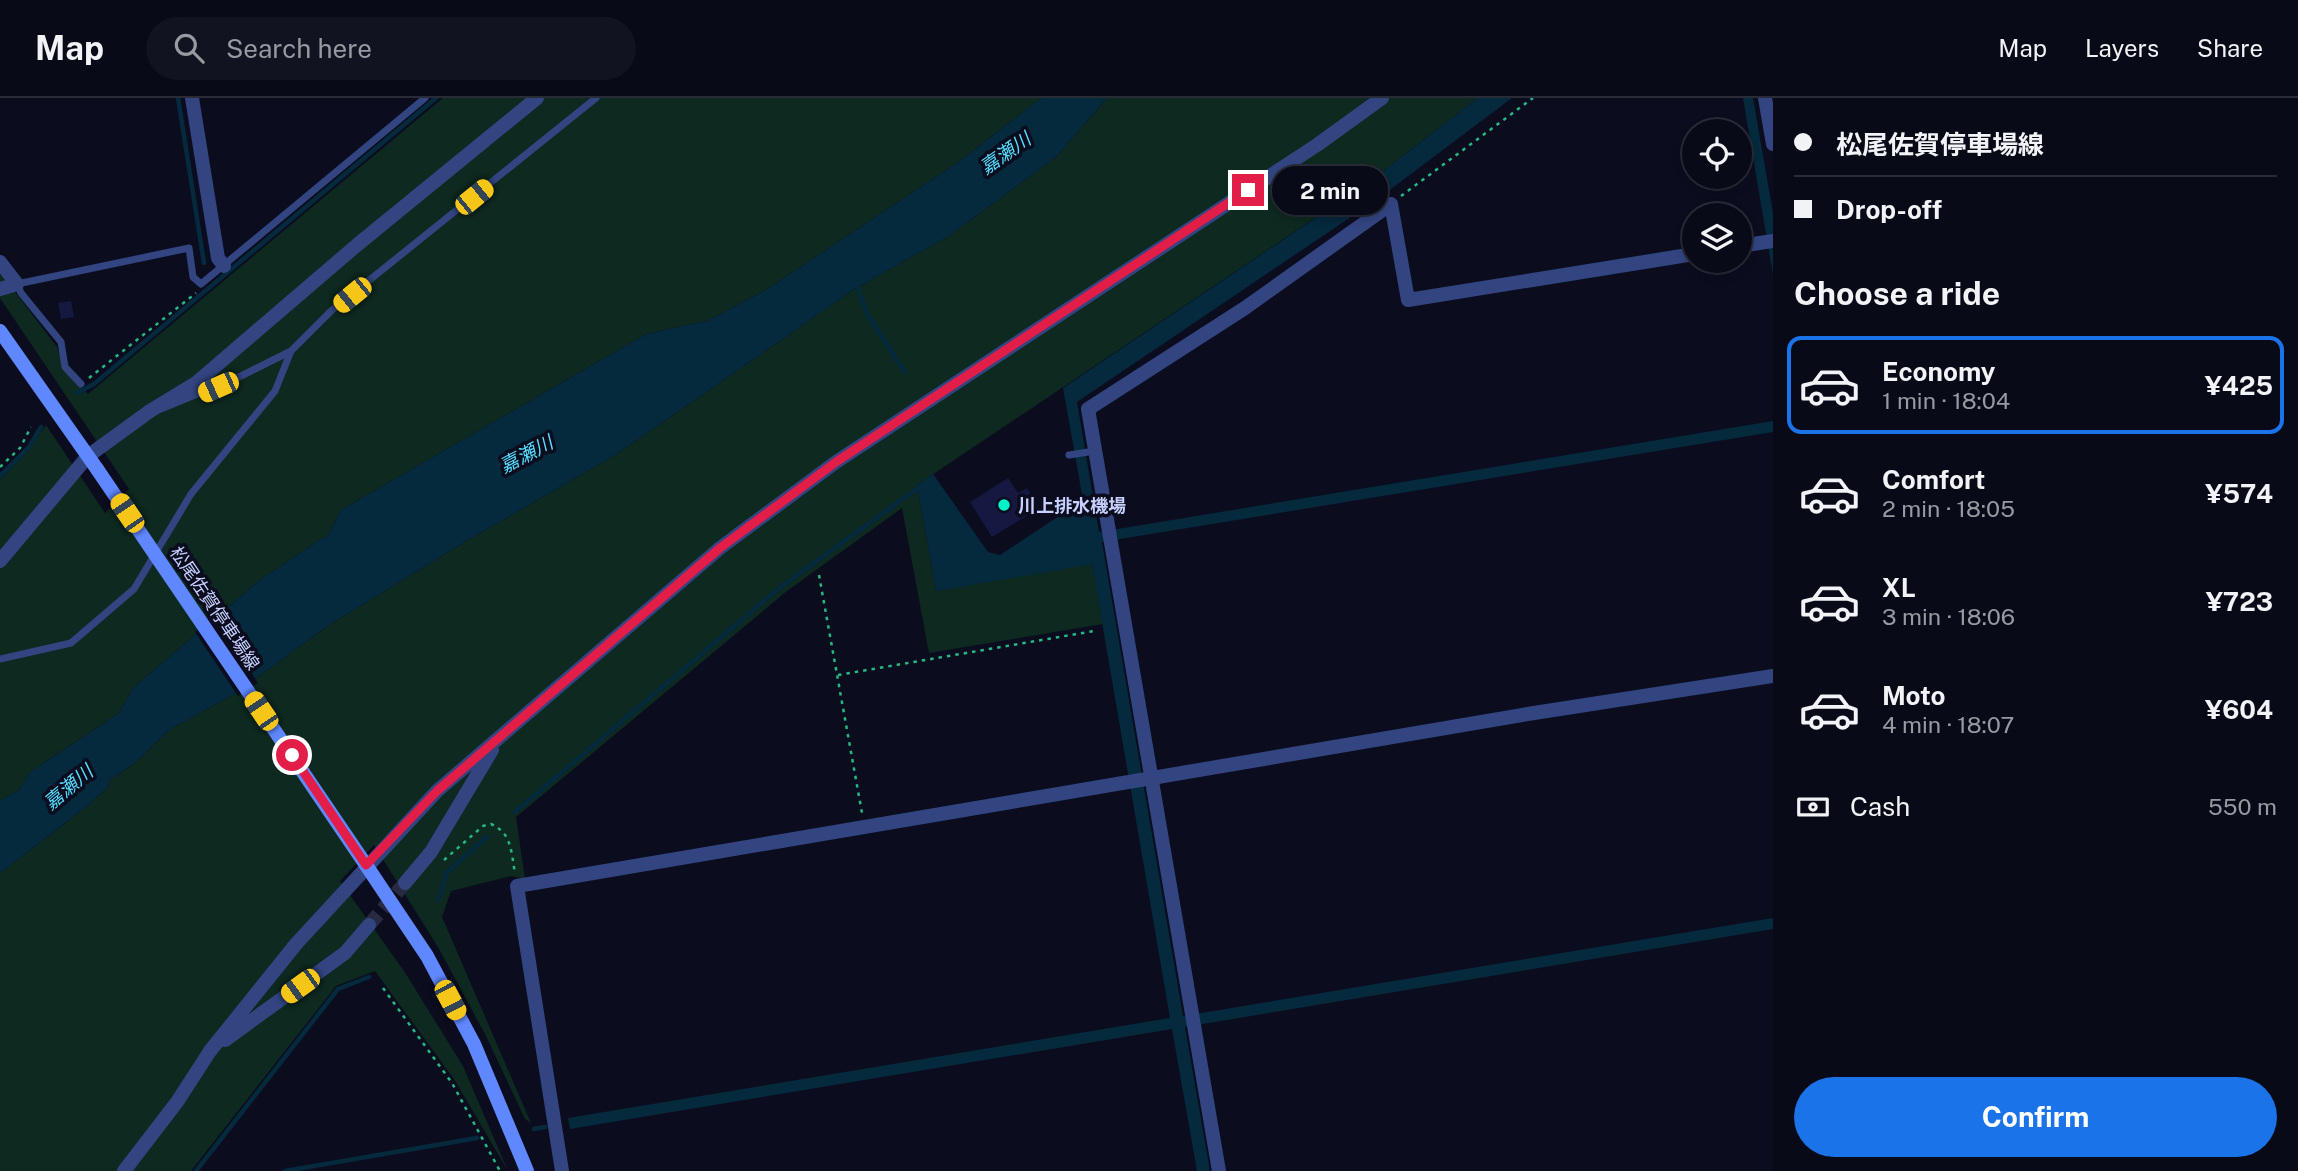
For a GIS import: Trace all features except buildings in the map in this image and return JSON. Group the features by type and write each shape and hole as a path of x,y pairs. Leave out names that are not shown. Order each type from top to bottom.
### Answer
{"main road":[{"name":"松尾佐賀停車場線","path":"0,331 93,463 427,956 474,1044 527,1171"}],"street":[{"path":"192,98 218,258 224,266"},
{"path":"0,561 93,463 150,411 196,383 357,245 537,98"},
{"path":"124,1171 177,1102 210,1051 296,944 366,865 437,791 720,548 836,462 1317,145 1382,98"},
{"path":"1765,98 1773,144"},
{"path":"1219,1171 1088,409 1245,308 1391,204 1408,300 1682,256"},
{"path":"0,262 17,284 0,289"},
{"path":"562,1171 517,886 1152,777 1773,676"},
{"path":"405,883 431,852 498,740"},
{"path":"210,1051 345,953 369,925"}],"lane":[{"path":"81,384 65,367 61,342 17,284 190,248 193,277 201,284 425,98"},
{"path":"150,411 172,407 291,351 331,311 596,98"},
{"path":"0,659 71,643 134,589 191,494 275,391 291,351"},
{"path":"1069,455 1095,451"}],"path":[{"path":"1391,204 1533,98"},
{"path":"81,384 195,293 201,284"},
{"path":"0,467 20,448 32,427"},
{"path":"819,575 865,827"},
{"path":"838,675 1094,631"},
{"path":"436,867 483,826 491,824 503,829 508,836 517,886"},
{"path":"383,988 452,1083 500,1171"}],"green space":[{"path":"443,98 1041,98 960,161 766,290 707,321 646,334 341,510 329,534 261,579 134,687 118,714 30,772 19,790 0,801 0,479 27,452 46,425 105,513 129,489 0,298 0,272 57,347 63,367 88,394"},
{"path":"1107,98 1478,98 1369,182 917,485 936,590 1092,563 1103,624 929,653 902,508 787,591 516,817 525,879 511,876 451,891 442,917 531,1123 525,1119 486,1036 438,947 374,845 340,881 404,971 463,1066 508,1171 454,1079 375,971 336,986 191,1171 0,1171 0,873 86,807 108,787 110,780 136,762 169,730 236,693 329,625 468,540 617,454 856,288 949,236 1056,157"}],"water":[{"name":"嘉瀬川","path":"1041,98 1107,98 1056,157 949,236 856,288 617,454 468,540 329,625 236,693 169,730 136,762 110,780 108,787 86,807 0,873 0,801 19,790 30,772 118,714 134,687 261,579 329,534 341,510 646,334 707,321 766,290 960,161"},
{"path":"1478,98 1512,98 1379,198 1077,402 1099,532 1773,421 1773,432 1102,542 1183,1016 1773,918 1773,929 1185,1027 1210,1171 1197,1171 1172,1029 570,1129 568,1118 1170,1018 1092,564 936,591 917,485 933,474 988,552 1000,555 1083,500 1063,388 1369,182"},
{"path":"1743,98 1753,98 1773,213 1773,275 1752,151 1752,119 1747,119"}],"pier":[{"path":"212,615 258,683 238,696 195,632"}],"waterway":[{"path":"178,98 204,263"},
{"path":"77,393 94,384 436,98"},
{"path":"856,283 867,314 904,371"},
{"path":"0,476 29,447 41,427"},
{"path":"515,812 778,589 918,488"},
{"path":"439,900 446,873 487,837"},
{"path":"196,1171 338,989 369,977"},
{"path":"534,1129 545,1127"},
{"path":"285,1171 477,1138"}],"tunnel":[{"path":"369,925 405,883"}],"place":[{"name":"川上排水機場","path":"1004,505"}],"route":[{"path":"292,755 366,865 437,791 720,548 836,462 1248,190"}]}
